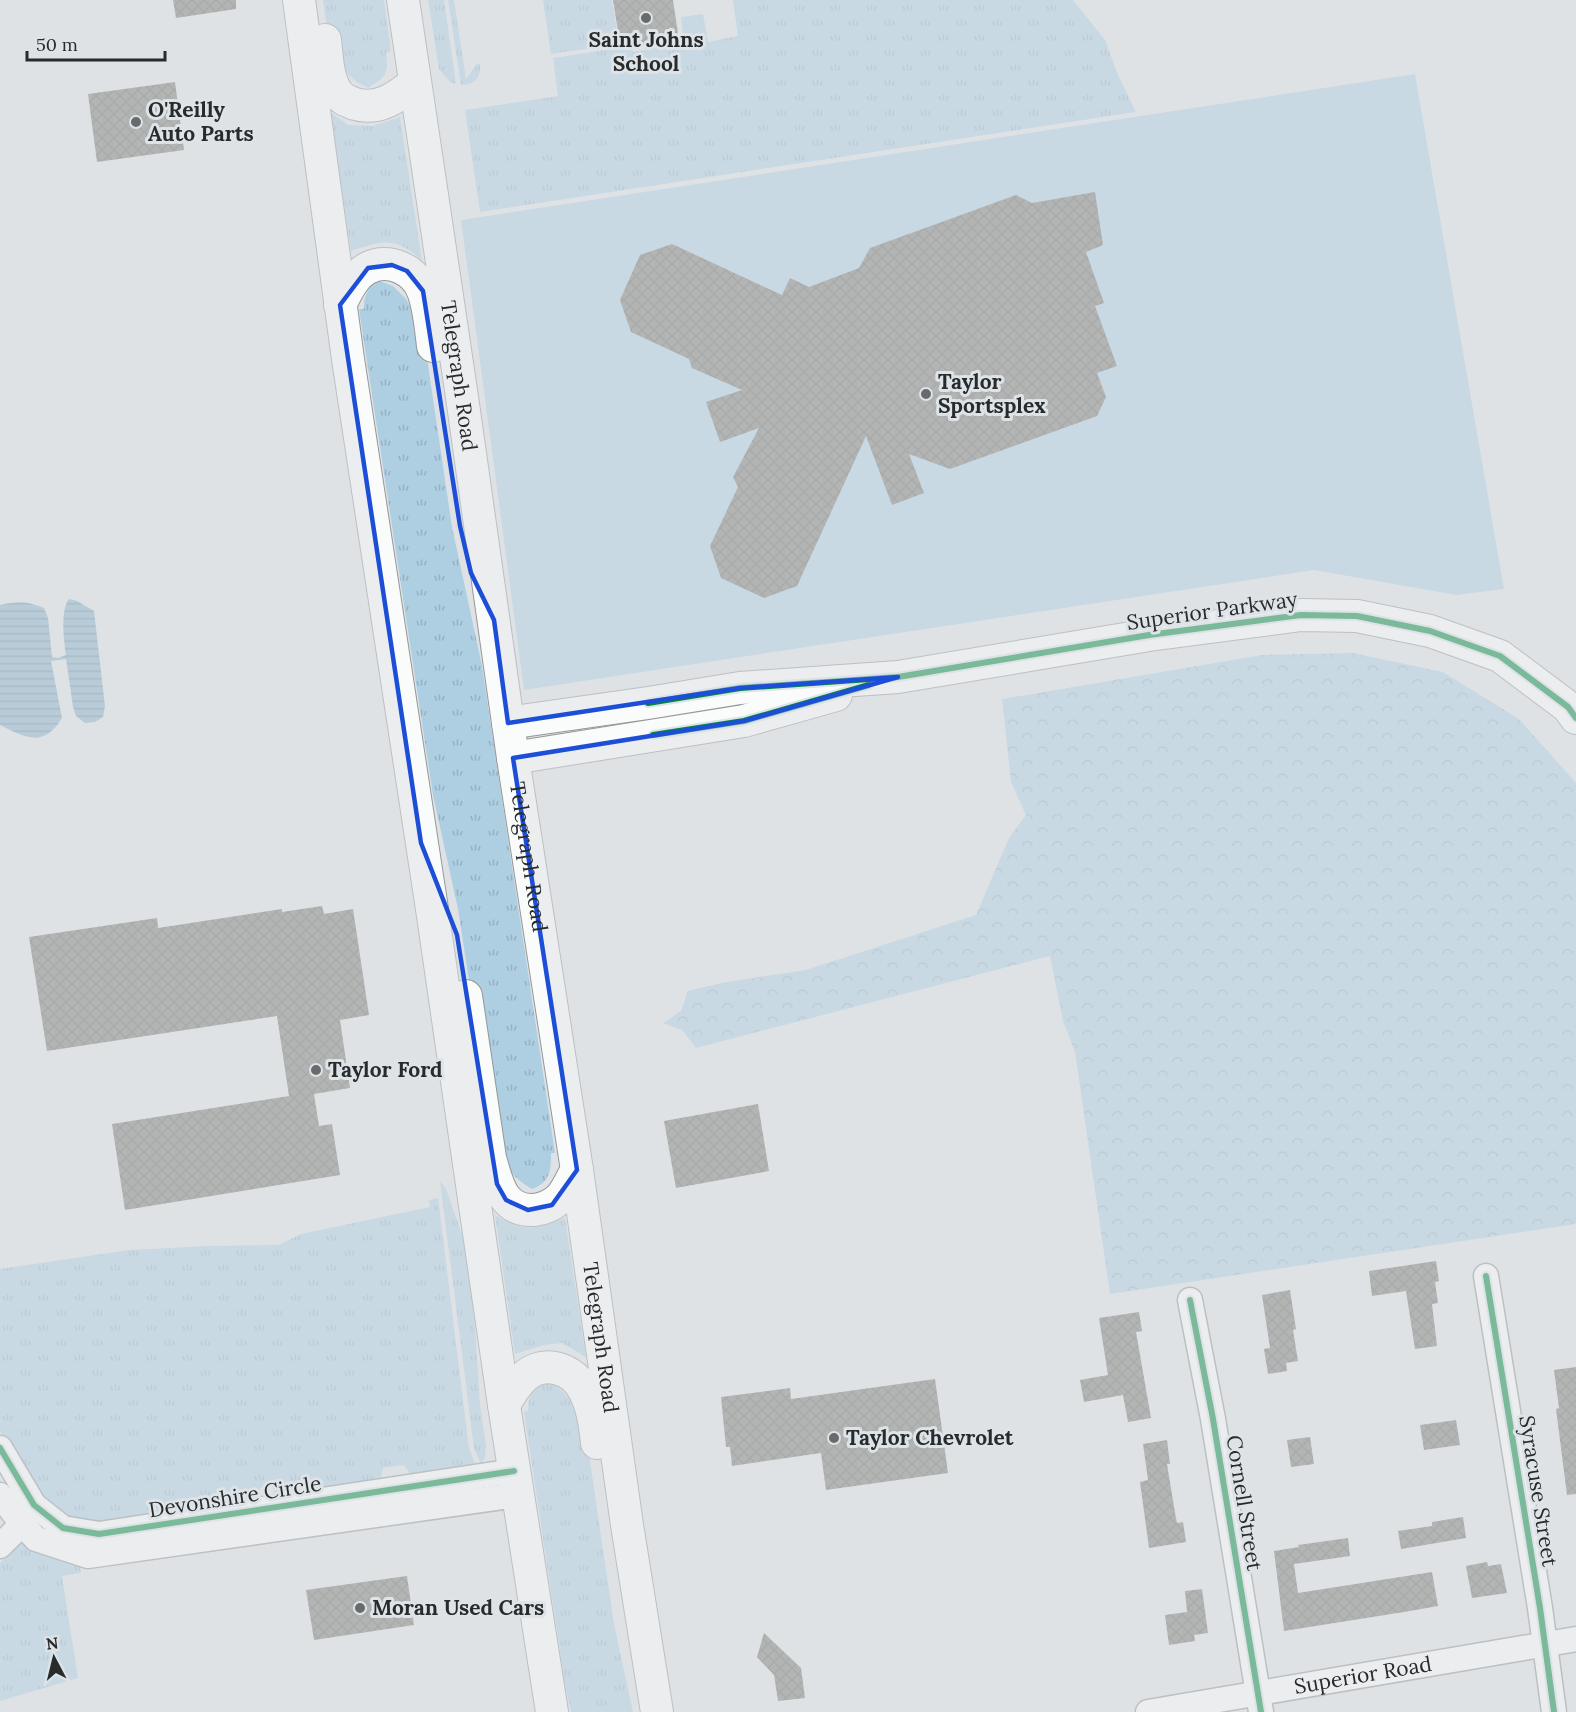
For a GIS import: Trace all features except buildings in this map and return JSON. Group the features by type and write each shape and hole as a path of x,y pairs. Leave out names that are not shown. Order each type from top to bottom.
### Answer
{"main road":[{"path":"299,0 340,305 422,843 515,1483 552,1712"},
{"path":"318,0 331,77 336,91 344,100 360,106 379,105 393,99 415,83"},
{"name":"Telegraph Road","path":"403,0 655,1712"},
{"path":"340,305 357,277 368,268 380,265 392,265 407,271 417,280 423,291 431,329 460,526 471,573 494,620"},
{"name":"Superior Parkway","path":"508,723 740,688 898,677 1149,635 1301,615 1357,616 1430,631 1500,656 1568,707 1576,718"},
{"name":"Superior Parkway","path":"513,758 744,721 898,677"},
{"path":"422,843 457,935 490,1158 497,1184 506,1200 513,1206 538,1210 552,1205 561,1197 577,1170"},
{"path":"504,1406 524,1377 537,1369 553,1367 567,1371 578,1379 585,1392 593,1415 625,1631 636,1681 655,1712"}],"street":[{"name":"Syracuse Street","path":"1486,1276 1540,1608 1554,1712"},
{"name":"Cornell Street","path":"1190,1300 1213,1419 1259,1702"},
{"name":"Devonshire Circle","path":"0,1448 6,1489 27,1514 36,1539 88,1556 273,1519 515,1483"},
{"path":"0,1546 27,1514"},
{"name":"Superior Road","path":"1148,1712 1259,1702 1576,1639"}],"highlighted area":[{"path":"392,265 407,271 423,291 460,526 471,573 494,620 508,723 740,688 898,677 744,721 513,758 577,1170 552,1205 528,1210 506,1200 497,1184 457,935 421,843 340,305 368,268"}],"green space":[{"path":"323,0 384,0 391,51 386,53 385,74 368,88 352,78 334,51 328,32"},
{"path":"428,0 444,0 456,84 450,82 439,69"},
{"path":"448,0 454,0 466,79 477,64 480,64 476,80 461,85"},
{"path":"543,0 612,0 619,44 551,54"},
{"path":"733,0 1073,0 1105,40 1118,75 1136,112 480,212 465,110 558,96 553,58 631,46 633,52 684,43 681,17 703,14 708,42 738,36"},
{"path":"1415,74 1504,589 1456,595 1314,570 524,690 461,220"},
{"path":"330,112 348,125 373,126 400,117 422,261 405,247 388,242 371,244 351,251"},
{"path":"379,281 393,286 406,299 423,331 452,527 482,666 555,1153 551,1153 550,1170 546,1179 532,1189 509,1169 494,1142 458,909 433,795 359,309 364,309 367,292"},
{"path":"1353,653 1443,672 1519,719 1576,783 1576,1224 1110,1294 1075,1052 1063,1021 1050,956 696,1048 682,1030 663,1023 681,1011 688,991 726,982 806,970 976,915 1009,838 1026,815 1011,782 1002,699 1262,655"},
{"path":"440,1181 446,1189 465,1243 473,1298 480,1405 486,1446 485,1458 481,1464 474,1448"},
{"path":"438,1198 469,1448 476,1467 416,1477 410,1474 404,1465 383,1468 381,1478 376,1482 276,1497 272,1486 260,1488 256,1501 128,1525 75,1523 37,1499 0,1431 0,1269 129,1250 279,1245 301,1234 430,1207 429,1200"},
{"path":"495,1215 522,1227 537,1227 565,1218 586,1357 562,1343 544,1345 515,1354"},
{"path":"545,1382 565,1393 585,1427 614,1624 633,1712 571,1712 524,1412 528,1411 530,1397 534,1390"},
{"path":"26,1542 79,1559 81,1573 62,1576 78,1678 0,1701 0,1563 17,1546"}],"shaded area":[{"path":"69,599 94,611 105,706 103,717 95,722 85,723 76,716 66,659 51,661 62,718 48,734 41,737 34,738 18,734 0,725 0,605 22,602 44,608 48,618 52,657 58,658 66,655 64,610"}],"cycle path":[{"path":"648,703 740,688 898,677 1149,635 1301,615 1357,616 1430,631 1500,656 1568,707 1576,718"},
{"path":"653,735 744,721 869,685"},
{"path":"1486,1276 1540,1608 1554,1712"},
{"path":"1190,1300 1213,1419 1261,1712"},
{"path":"0,1448 34,1505 63,1528 99,1534 514,1471"}],"place":[{"name":"Saint Johns School","path":"646,18"},
{"name":"O'Reilly Auto Parts","path":"136,122"},
{"name":"Taylor Sportsplex","path":"926,394"},
{"name":"Taylor Ford","path":"316,1070"},
{"name":"Taylor Chevrolet","path":"834,1438"},
{"name":"Moran Used Cars","path":"360,1608"}]}
